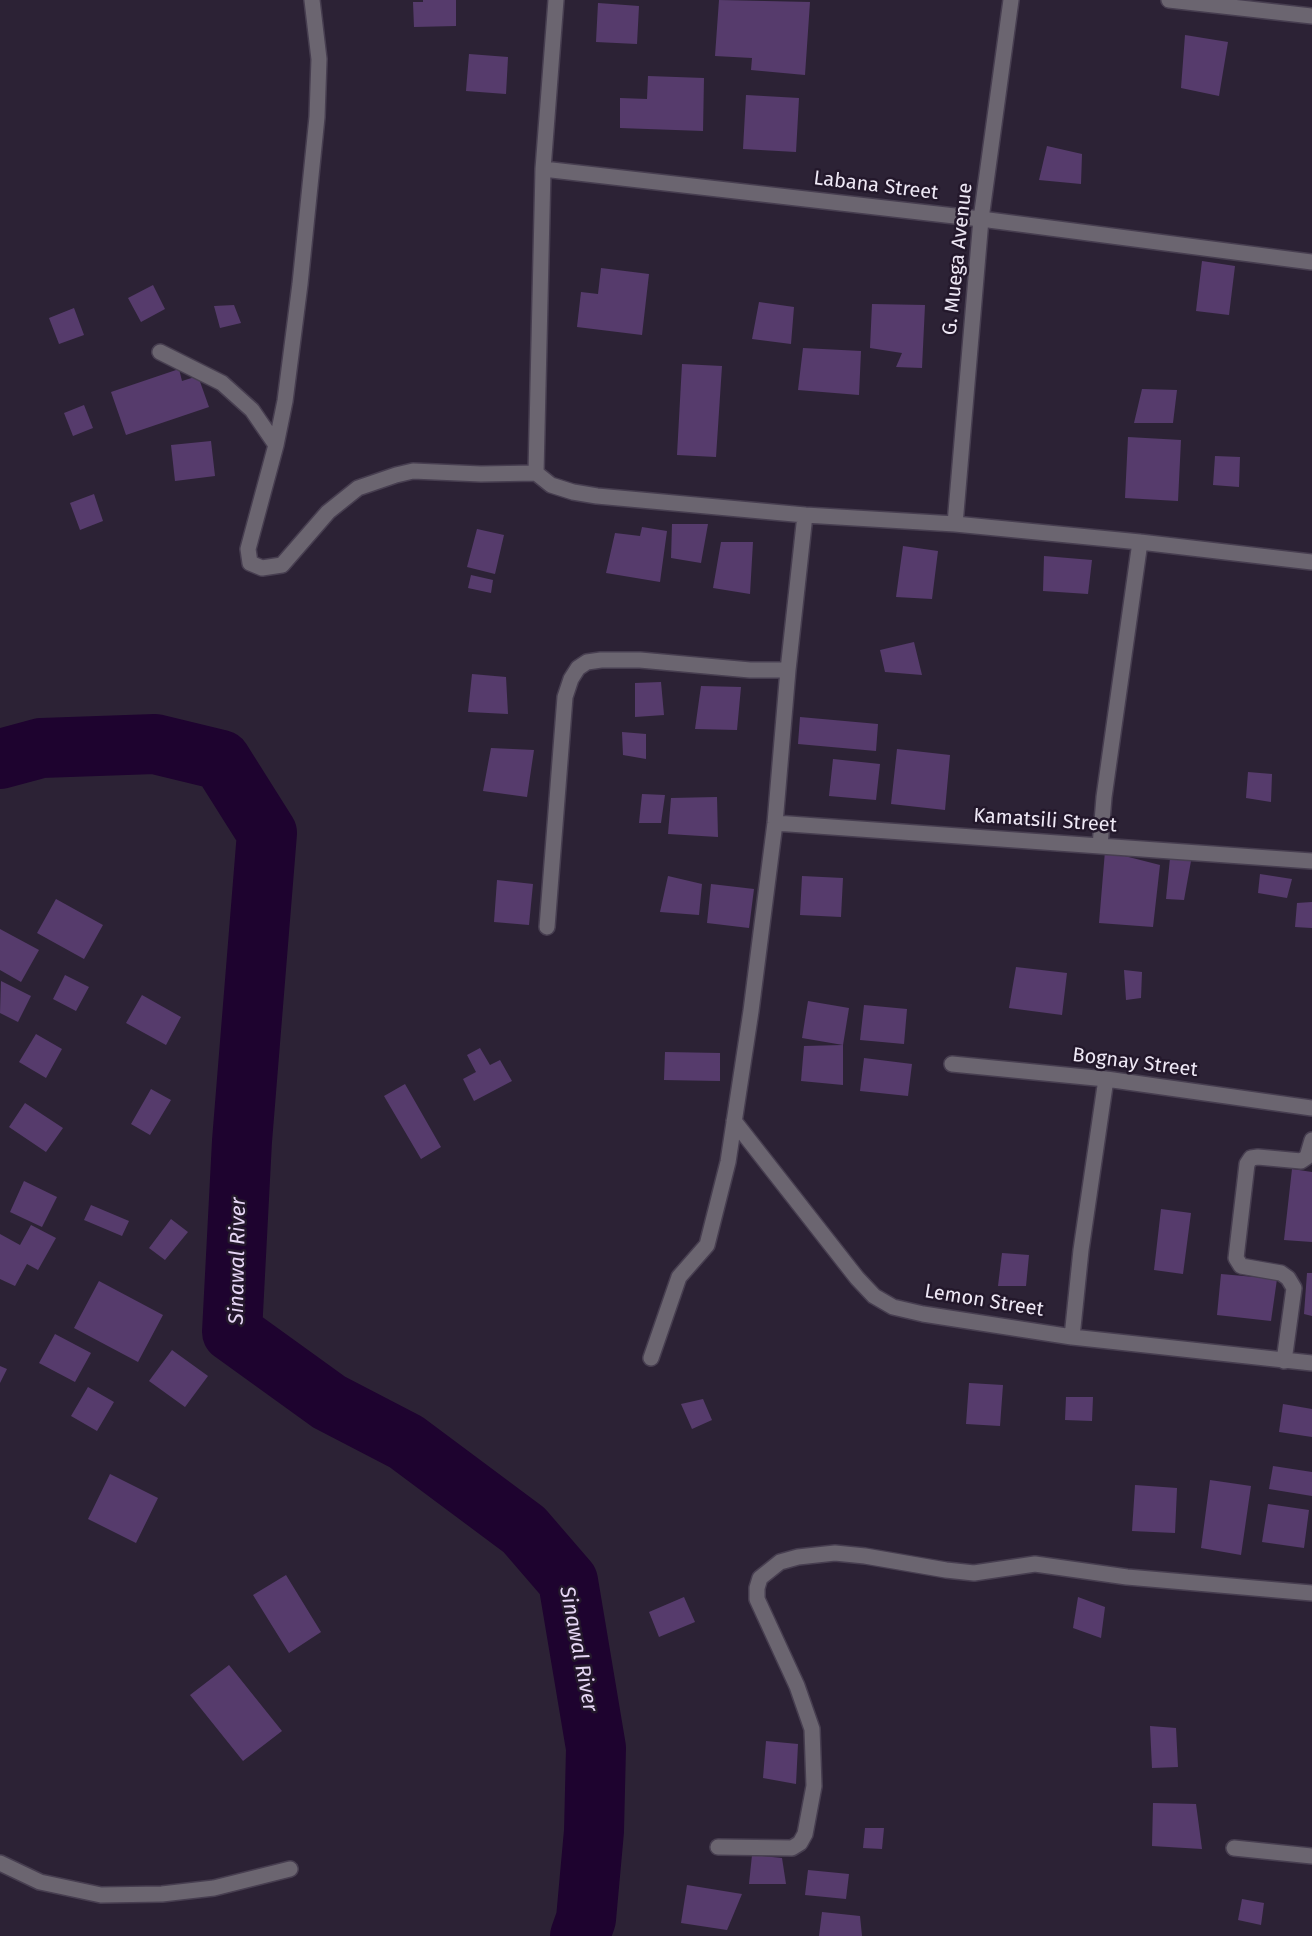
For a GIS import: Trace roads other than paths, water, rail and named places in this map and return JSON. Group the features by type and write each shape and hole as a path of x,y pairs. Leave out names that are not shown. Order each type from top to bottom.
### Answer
{"street":[{"path":"312,0 319,58 317,117 290,367 276,445 248,549 250,563 262,568 282,566 328,512 358,488 413,471 536,474 551,485 597,496 806,515 955,524 1312,562"},
{"path":"536,474 543,169 556,0"},
{"name":"G. Muega Avenue","path":"955,524 981,219 1011,0"},
{"path":"1169,0 1312,16"},
{"name":"Labana Street","path":"543,169 981,219 1312,262"},
{"path":"160,352 222,383 252,410 276,445"},
{"path":"651,1358 679,1277 707,1245 728,1162 751,1011 775,823 788,670 806,515"},
{"path":"1100,846 1104,797 1140,542"},
{"path":"547,927 565,697 571,679 578,668 587,662 601,660 640,660 750,670 788,670"},
{"name":"Kamatsili Street","path":"775,823 1312,861"},
{"name":"Bognay Street","path":"952,1064 1106,1079 1312,1108"},
{"path":"1072,1336 1081,1250 1106,1079"},
{"name":"Lemon Street","path":"734,1121 857,1278 874,1296 893,1307 923,1314 1072,1336 1312,1363"},
{"path":"1284,1361 1294,1288 1288,1278 1281,1273 1241,1266 1236,1258 1247,1164 1251,1158 1258,1157 1301,1161 1307,1157 1312,1140"},
{"path":"718,1847 792,1848 800,1843 805,1834 814,1786 812,1729 797,1686 757,1599 760,1578 780,1563 798,1557 835,1553 974,1573 1035,1564 1127,1577 1312,1593"},
{"path":"1234,1848 1312,1856"},
{"path":"0,1863 40,1882 101,1895 162,1894 214,1888 290,1869"}],"waterway":[{"name":"Sinawal River","path":"0,759 41,748 155,744 221,760 267,833 242,1141 232,1332 329,1402 406,1442 524,1530 568,1581 596,1748 594,1831 586,1919 580,1936"}]}
